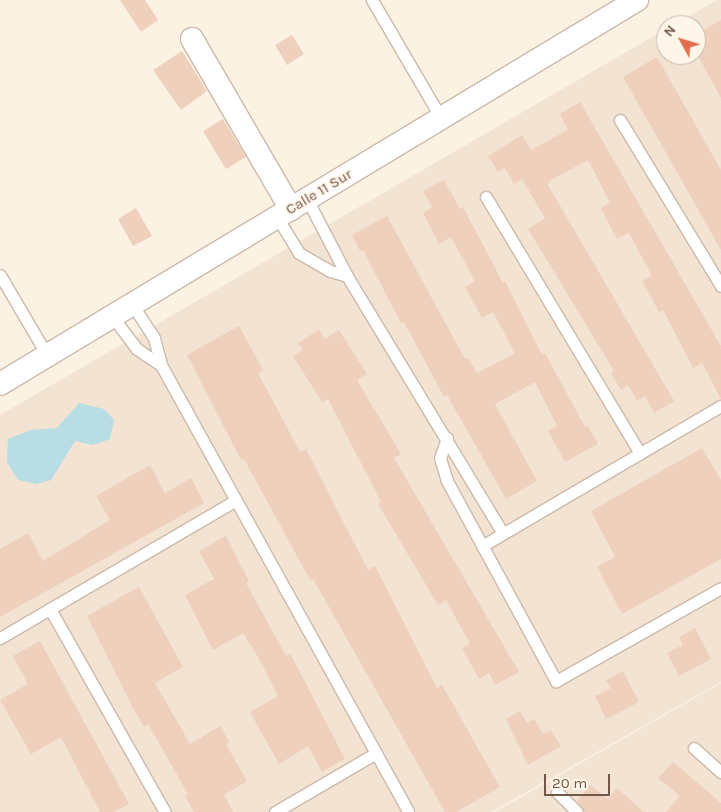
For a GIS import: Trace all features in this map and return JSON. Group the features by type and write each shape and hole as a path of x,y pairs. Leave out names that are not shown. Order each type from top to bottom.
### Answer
{"street":[{"name":"Calle 11 Sur","path":"0,384 637,0"},
{"path":"192,38 291,208"}],"lane":[{"path":"372,0 441,118"},
{"path":"620,120 721,286"},
{"path":"486,197 640,453"},
{"path":"291,208 299,253 313,264 347,276"},
{"path":"291,208 347,276 447,438 503,534"},
{"path":"0,275 48,355"},
{"path":"132,304 154,338 161,365 408,810"},
{"path":"112,316 137,349 161,365"},
{"path":"482,546 721,406"},
{"path":"447,438 440,458 447,481 556,681 721,588"},
{"path":"0,638 236,500"},
{"path":"50,609 165,812"},
{"path":"694,748 721,772"},
{"path":"275,812 376,753"},
{"path":"557,792 577,812"}],"shaded area":[{"path":"717,0 721,0 721,682 491,812 0,812 0,415 656,35 656,65 706,65 706,15 691,15"},
{"path":"721,683 721,812 495,812"}],"water":[{"path":"79,403 104,409 114,420 110,439 93,445 75,441 51,480 37,484 18,480 7,462 8,439 31,430 57,428"}],"building":[{"path":"120,0 145,0 158,20 141,32"},
{"path":"721,20 721,98 703,65 706,65 706,28"},
{"path":"292,35 304,54 287,65 275,45"},
{"path":"182,51 207,91 181,110 153,70"},
{"path":"656,58 656,65 662,65 721,170 721,250 623,77"},
{"path":"580,102 721,346 721,399 702,363 693,368 663,310 659,312 642,281 652,276 629,233 617,239 601,208 610,203 588,160 549,181 548,185 674,401 654,413 645,396 637,401 628,385 621,390 611,373 614,371 528,229 545,218 522,179 514,184 505,168 498,172 488,156 522,135 531,150 568,130 560,114"},
{"path":"223,119 246,157 226,169 203,131"},
{"path":"444,180 460,209 463,207 503,283 505,281 542,355 545,353 585,427 588,426 598,444 565,462 548,431 557,426 535,382 495,404 537,481 506,499 447,395 444,397 404,322 401,323 363,250 360,251 352,235 387,216 465,359 468,358 477,373 515,353 493,312 482,318 465,287 475,281 451,237 439,244 423,213 432,207 423,191"},
{"path":"136,208 152,236 133,246 118,219"},
{"path":"239,326 263,370 258,373 300,452 306,449 368,570 375,566 437,688 442,685 500,787 456,812 445,812 313,579 310,580 244,459 241,460 187,355"},
{"path":"319,330 325,339 339,330 367,374 357,380 401,454 394,458 519,672 495,685 489,673 479,679 462,648 470,644 446,600 438,605 378,504 381,502 328,399 322,402 293,356 303,350 298,343"},
{"path":"702,448 721,480 721,559 622,614 597,567 615,557 591,511"},
{"path":"150,465 165,493 191,478 204,503 0,617 0,549 28,533 43,561 110,520 96,496"},
{"path":"226,536 249,581 246,583 286,656 290,653 345,759 322,772 308,746 279,764 250,712 278,696 258,657 243,633 213,650 185,595 214,579 199,551"},
{"path":"139,587 183,667 155,683 190,744 220,726 229,742 226,744 247,781 224,795 233,812 194,812 185,796 188,794 148,724 144,727 134,710 87,616"},
{"path":"695,628 711,659 679,676 667,653 683,645 679,637"},
{"path":"40,641 129,804 113,812 100,812 61,737 31,754 0,700 28,684 13,656"},
{"path":"623,671 639,702 606,719 595,696 611,688 606,680"},
{"path":"520,711 527,723 534,719 543,734 551,730 561,746 528,765 506,719"},
{"path":"673,762 721,803 721,812 666,812 680,796 658,778"},
{"path":"590,785 608,799 617,788 644,812 584,812 577,801"}]}
